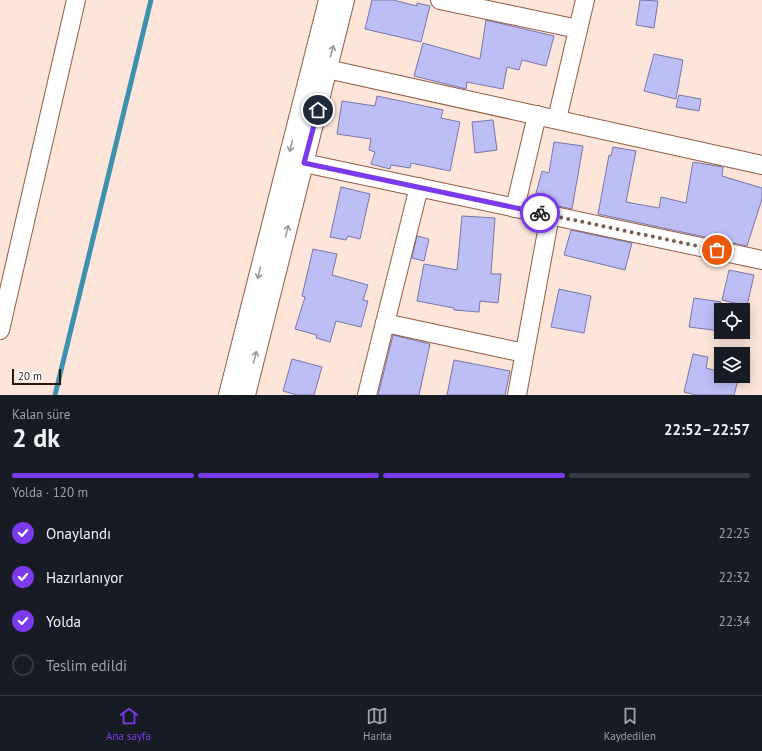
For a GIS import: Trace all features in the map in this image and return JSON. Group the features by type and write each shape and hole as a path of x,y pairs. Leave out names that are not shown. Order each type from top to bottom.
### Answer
{"street":[{"path":"0,330 76,0"},
{"path":"228,395 328,0"},
{"path":"246,395 345,0"},
{"path":"440,0 578,29"},
{"path":"557,119 586,0"},
{"path":"327,69 762,164"},
{"path":"515,208 537,115"},
{"path":"304,163 762,260"},
{"path":"367,395 419,187"},
{"path":"517,395 550,215"},
{"path":"385,323 524,353"}],"building":[{"path":"372,0 393,0 417,6 417,3 430,6 421,42 365,29"},
{"path":"640,0 658,1 654,28 636,25"},
{"path":"486,20 554,36 546,66 522,60 519,70 507,67 503,89 467,82 466,89 414,76 423,43 480,59"},
{"path":"654,54 683,60 676,99 644,91"},
{"path":"679,95 701,99 699,111 676,107"},
{"path":"377,96 443,110 441,118 460,122 450,171 411,163 410,168 391,165 390,169 371,164 375,152 369,150 371,139 337,134 342,101 375,106"},
{"path":"493,120 497,150 475,153 472,122"},
{"path":"554,142 583,146 572,209 534,201 542,171 549,173"},
{"path":"613,147 636,151 626,202 659,208 661,197 686,203 693,162 723,167 722,176 762,188 762,199 747,246 598,214 609,155 611,156"},
{"path":"341,187 370,194 360,239 348,236 346,240 330,237"},
{"path":"462,216 495,218 491,274 501,274 498,303 480,301 479,312 454,310 454,308 417,301 424,264 457,270"},
{"path":"571,230 632,243 625,270 564,255"},
{"path":"417,236 429,239 424,261 412,258"},
{"path":"313,249 337,254 332,275 368,285 363,300 368,301 361,327 336,321 330,342 316,338 317,335 295,329 305,297 302,296"},
{"path":"729,270 754,275 748,303 734,303 722,300"},
{"path":"559,289 591,296 584,333 551,327"},
{"path":"694,298 721,302 714,303 714,330 689,327"},
{"path":"393,335 430,344 419,395 378,395"},
{"path":"693,354 708,357 706,368 714,370 714,383 737,383 734,395 696,395 684,392"},
{"path":"292,359 322,367 314,395 297,395 283,391"},
{"path":"454,360 510,371 505,395 447,395"}],"waterway":[{"path":"55,395 151,0"}],"way so far":[{"path":"540,213 717,250"}],"route":[{"path":"318,110 304,163 540,213"}]}
